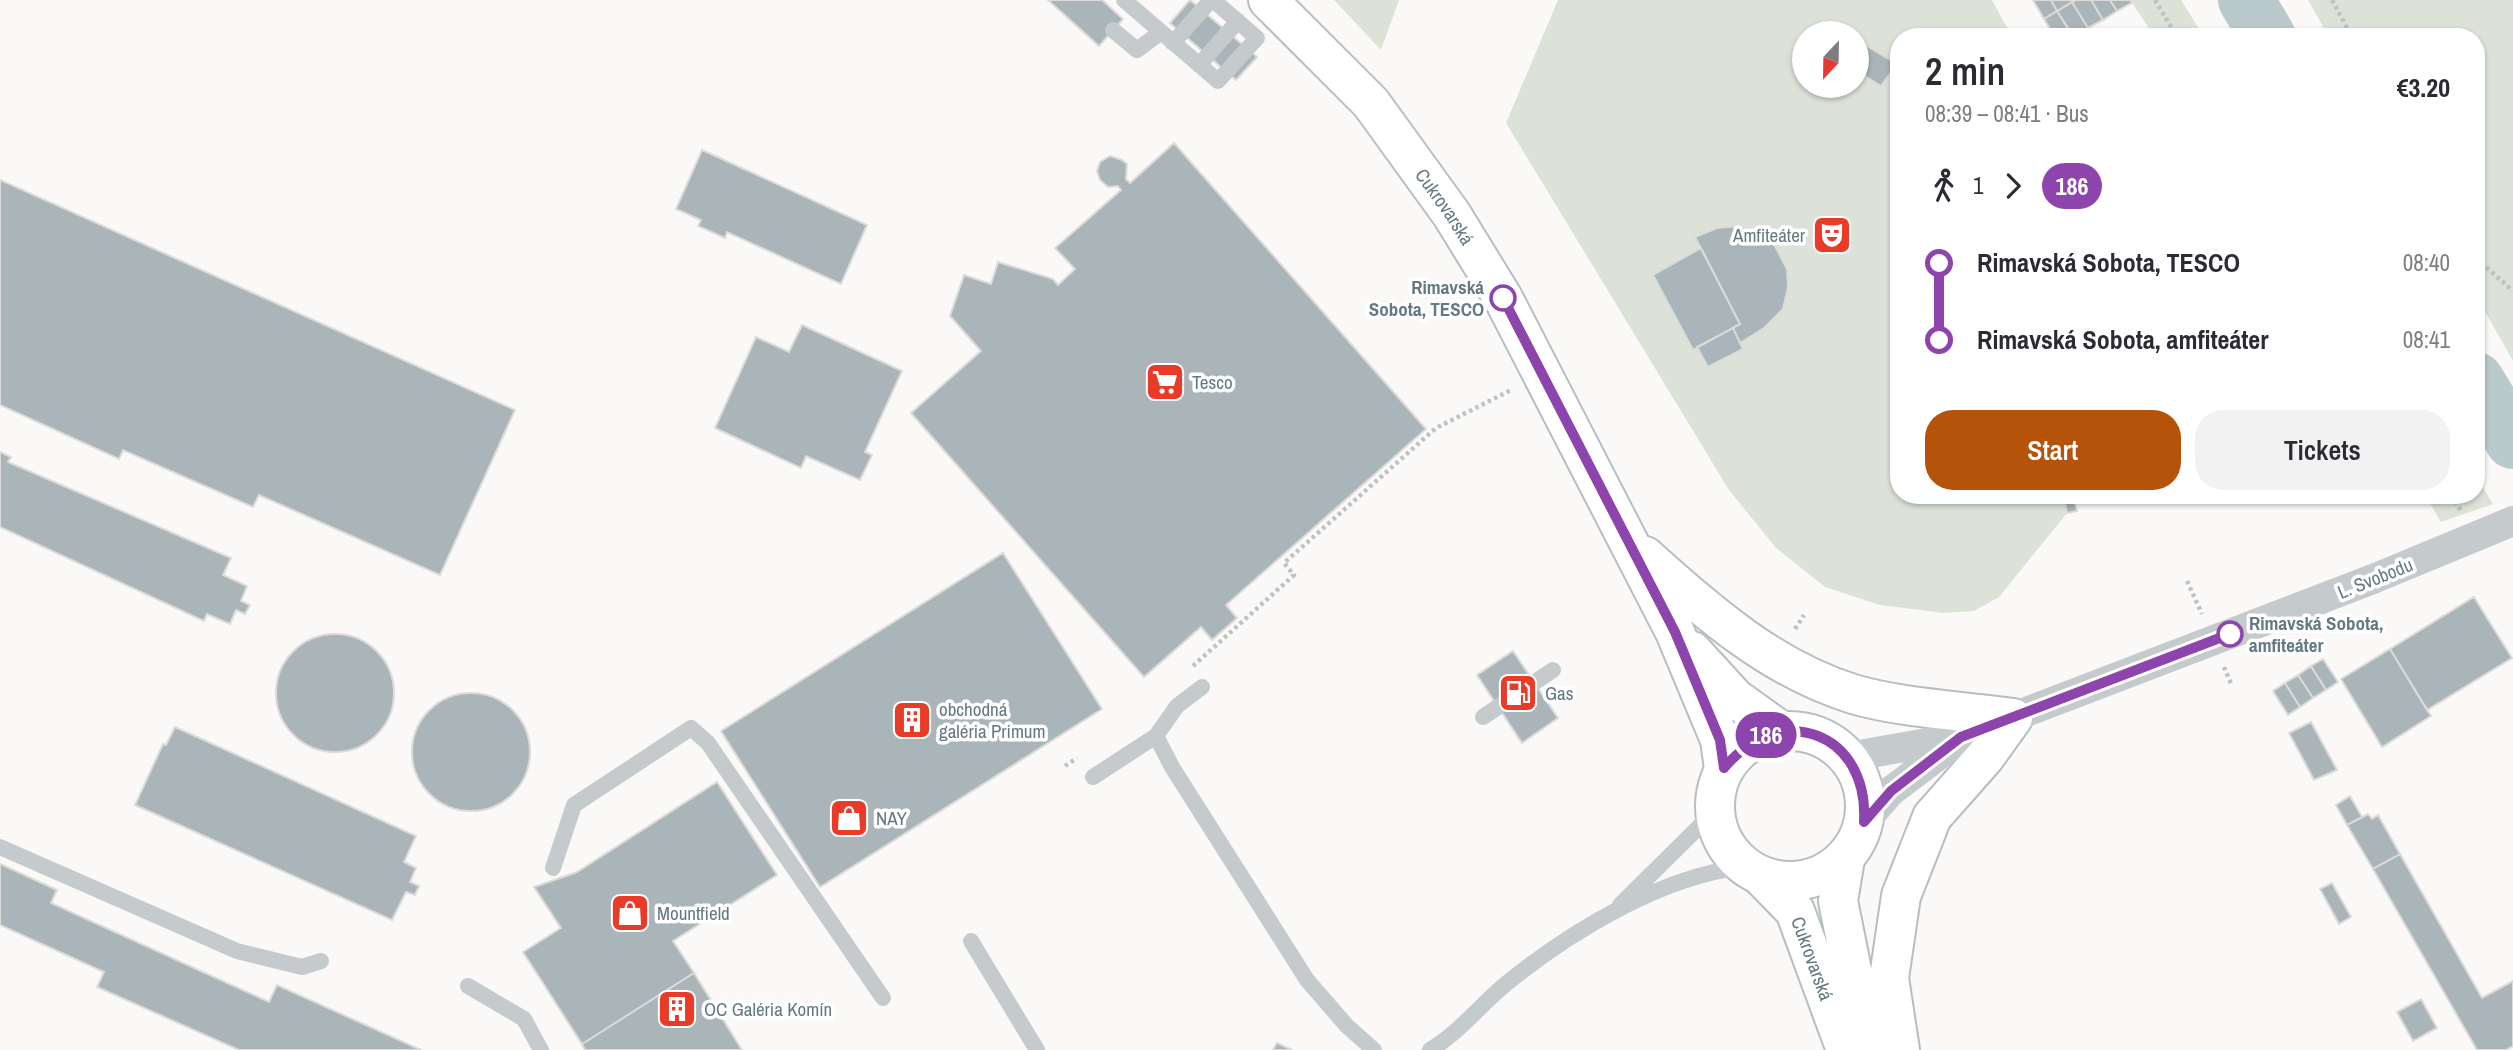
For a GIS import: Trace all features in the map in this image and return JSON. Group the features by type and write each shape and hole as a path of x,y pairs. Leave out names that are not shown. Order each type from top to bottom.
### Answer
{"main road":[{"name":"Cukrovarská","path":"1253,11 1371,103 1452,215 1503,298 1675,632 1720,740 1724,768"},
{"path":"1628,541 1711,615 1777,662 1854,694 2013,718 1985,757 1932,817 1901,897 1889,978 1900,1050"},
{"name":"Cukrovarská","path":"1675,632 1735,698 1781,731"},
{"name":"Cukrovarská","path":"1754,872 1792,882 1821,876 1845,859 1857,842 1864,822 1863,788 1848,757 1829,741 1806,732 1781,731 1759,737 1739,750 1724,768 1716,789 1714,812 1719,833 1729,852 1795,911 1846,1050"},
{"name":"Cukrovarská","path":"1845,859 1838,901 1868,1050"}],"street":[{"name":"L. Svobodu","path":"1961,737 2374,579 2513,521"},
{"path":"1848,757 1961,737"},
{"path":"1864,822 1891,791 1961,737"}],"lane":[{"path":"1113,30 1137,50 1167,38 1212,0 1253,11"},
{"path":"1134,4 1167,38 1218,81 1257,38 1253,11"},
{"path":"1199,65 1253,11"},
{"path":"1483,718 1553,670"},
{"path":"1093,777 1156,736 1177,706 1202,687"},
{"path":"553,868 574,805 691,727 708,743 883,998"},
{"path":"1156,736 1172,767 1307,980 1347,1026 1374,1050"},
{"path":"1613,912 1714,812"},
{"path":"0,847 237,951 302,967 321,961"},
{"path":"1430,1050 1506,984 1580,929 1613,912 1713,870 1754,872"},
{"path":"971,941 1037,1050"},
{"path":"468,986 524,1019 541,1050"}],"path":[{"path":"2155,0 2172,28"},
{"path":"2332,0 2347,28"},
{"path":"2485,266 2513,291"},
{"path":"1186,672 1294,575 1284,563 1436,428 1514,388"},
{"path":"1065,766 1087,752"}],"shaded area":[{"path":"1334,0 1399,0 1381,50"},
{"path":"1558,0 1992,0 2007,28 1890,28 1890,504 2066,504 2067,513 1999,597 1974,611 1944,613 1880,605 1825,587 1776,548 1729,490 1506,123"},
{"path":"2130,0 2181,0 2198,28 2149,28"},
{"path":"2308,0 2513,0 2513,361 2485,312 2485,28 2324,28"},
{"path":"2485,491 2493,504 2441,522 2430,504 2485,504"}],"building":[{"path":"1048,0 1102,0 1123,19 1099,46"},
{"path":"1190,0 1257,57 1236,80 1170,23"},
{"path":"2033,0 2051,0 2057,11 2044,19"},
{"path":"2051,0 2071,0 2072,2 2057,11"},
{"path":"2091,0 2103,20 2088,28 2072,2"},
{"path":"2091,0 2110,0 2117,11 2103,20"},
{"path":"2110,0 2130,0 2132,3 2117,11"},
{"path":"2072,2 2088,28 2068,28 2057,11"},
{"path":"2057,11 2067,28 2050,28 2044,19"},
{"path":"1869,47 1890,60 1890,74 1881,86 1869,78"},
{"name":"Tesco","path":"1174,143 1426,429 1226,605 1237,618 1212,640 1201,627 1144,677 911,413 981,351 950,316 964,275 991,284 998,262 1053,279 1058,285 1075,269 1055,248 1121,190 1118,186 1108,187 1100,180 1097,171 1100,162 1110,156 1122,160 1127,164 1126,179 1130,183"},
{"path":"702,150 867,225 841,284 727,232 725,238 698,226 701,220 676,209"},
{"path":"0,180 515,410 440,575 259,495 253,507 123,450 119,459 0,405"},
{"path":"1740,226 1759,231 1775,246 1787,269 1788,287 1783,309 1764,328 1740,343 1733,328 1740,324 1695,237 1717,228"},
{"path":"1701,248 1740,324 1693,350 1653,275"},
{"path":"802,325 902,371 865,452 872,455 860,480 806,456 801,468 715,428 756,337 789,352"},
{"path":"1733,328 1743,349 1708,367 1697,347"},
{"path":"0,452 11,457 8,462 231,558 223,575 247,586 241,601 250,605 245,614 236,610 230,624 207,614 204,621 0,527"},
{"path":"2065,504 2075,504 2077,511 2067,513"},
{"name":"obchodná galéria Primum","path":"1003,553 1102,709 820,887 721,731"},
{"path":"2474,597 2512,658 2427,710 2390,649"},
{"path":"335,634 358,638 377,651 390,670 394,693 390,716 377,735 358,748 335,752 312,748 293,735 280,716 276,693 280,670 293,651 312,638"},
{"path":"2390,649 2431,716 2382,747 2341,679"},
{"path":"1513,651 1558,718 1522,743 1477,675"},
{"path":"2323,659 2338,682 2326,690 2311,666"},
{"path":"2311,666 2326,690 2313,698 2298,675"},
{"path":"2298,675 2313,698 2300,707 2285,683"},
{"path":"2285,683 2300,707 2288,715 2273,691"},
{"path":"471,693 494,697 513,710 526,729 530,752 526,775 513,794 494,807 471,811 448,807 429,794 416,775 412,752 416,729 429,710 448,697"},
{"path":"2311,722 2337,770 2314,780 2289,733"},
{"path":"175,727 416,836 404,862 416,868 410,882 419,886 415,895 406,892 392,920 135,805 163,744 166,745"},
{"path":"717,782 777,875 673,941 694,973 582,1044 523,952 561,928 534,887 577,872"},
{"path":"2350,796 2362,817 2347,825 2336,805"},
{"path":"2368,814 2372,819 2378,815 2400,854 2373,869 2347,825"},
{"path":"2400,854 2482,998 2513,981 2513,1046 2506,1050 2477,1050 2373,869"},
{"path":"0,864 57,890 51,903 269,1002 277,985 421,1050 239,1050 97,987 104,972 0,925"},
{"path":"2332,883 2351,917 2339,924 2320,889"},
{"name":"OC Galéria Komín","path":"694,973 742,1050 585,1050 582,1044"},
{"path":"2421,999 2437,1028 2413,1041 2397,1012"},
{"path":"1277,1043 1292,1050 1273,1050"}],"waterway":[{"path":"2246,0 2263,28"},
{"path":"2485,395 2513,441"}],"bus line":[{"name":"186","path":"1503,298 1675,632 1720,740 1724,768 1739,750 1759,737 1781,731 1806,732 1829,741 1848,757 1860,776 1866,799 1864,822 1891,791 1961,737 2230,634"}],"place":[{"name":"Amfiteáter","path":"1832,235"},
{"name":"Rimavská Sobota, TESCO","path":"1503,298"},
{"name":"Tesco","path":"1165,382"},
{"name":"Rimavská Sobota, amfiteáter","path":"2230,634"},
{"name":"Gas","path":"1518,693"},
{"name":"obchodná galéria Primum","path":"912,720"},
{"name":"NAY","path":"849,818"},
{"name":"Mountfield","path":"630,913"},
{"name":"OC Galéria Komín","path":"677,1009"}]}
